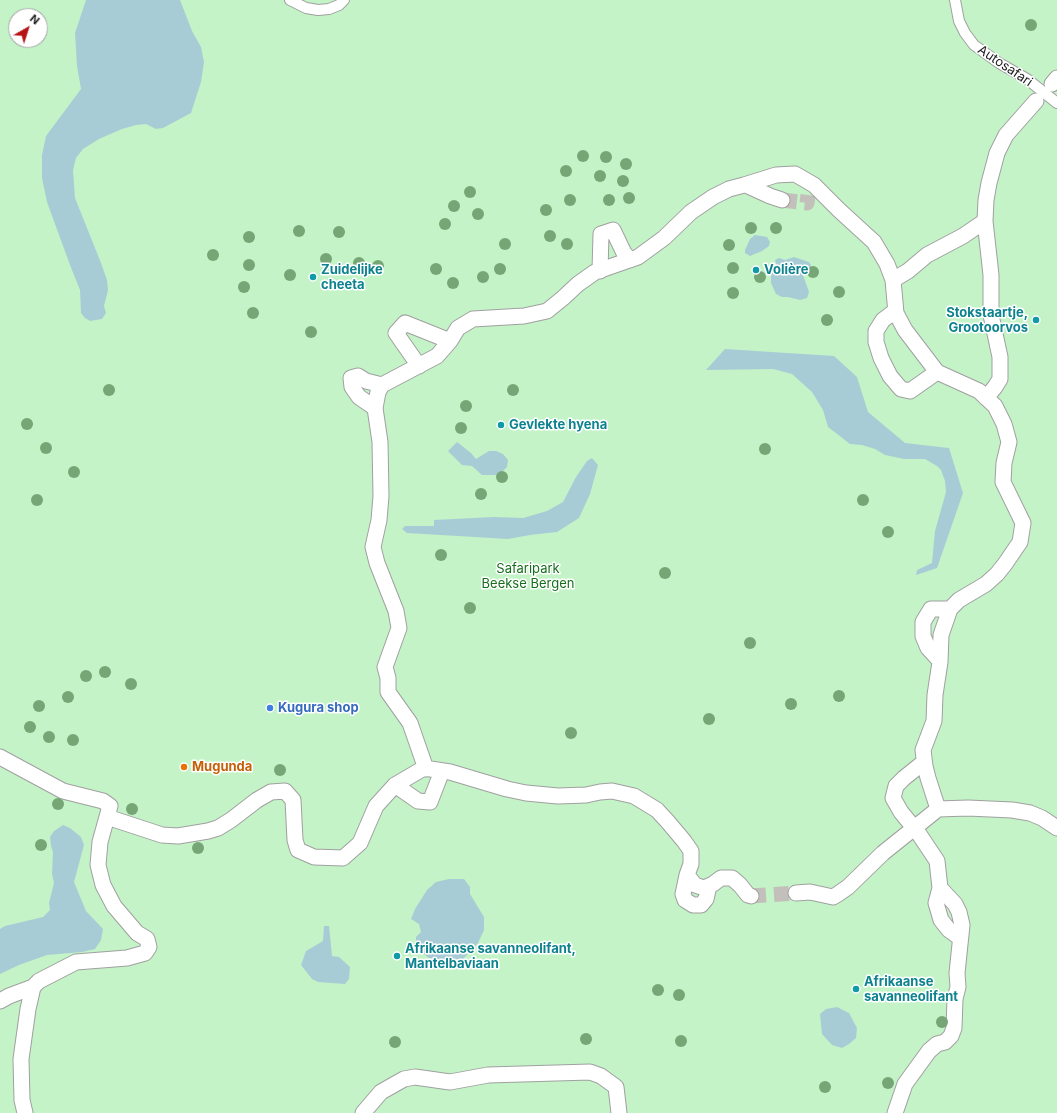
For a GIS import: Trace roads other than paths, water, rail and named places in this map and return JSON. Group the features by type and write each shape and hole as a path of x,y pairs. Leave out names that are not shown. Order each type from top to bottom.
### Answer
{"street":[{"path":"986,398 1000,379 1000,357 991,315 991,275 986,221 986,200 997,153 1006,135 1036,101"},
{"path":"375,408 359,397 352,387 351,378 358,376 366,381 382,385 438,356 458,328 473,319 524,316 547,311 578,284 595,272 638,257 664,238 691,212 728,188 746,185 776,175 795,174 810,189 839,210 874,242 887,264 893,280 895,311 905,330 936,372 979,391 995,406 1004,424 1010,442 1004,463 1004,482 1023,522 1020,542 997,574 986,584 959,600 950,609 941,635 934,721 923,750 928,778 938,809"},
{"path":"746,185 782,200"},
{"path":"893,280 908,271 927,255 964,236 986,221"},
{"path":"600,270 601,234 613,230 624,253 630,260"},
{"path":"895,311 883,320 876,331 876,342 881,358 890,376 902,389 910,391 936,372"},
{"path":"419,366 396,333 405,323 450,341"},
{"path":"382,385 375,408 380,442 382,488 379,520 373,547 379,569 396,611 399,628 386,667 388,692 410,723 426,769"},
{"path":"940,660 928,648 923,636 924,622 931,609 950,609"},
{"path":"0,756 62,791 104,801 110,806 100,842 98,865 103,885 114,906 137,933 147,939 149,947 145,953 127,958 76,962 39,981 33,987 0,1001"},
{"path":"894,1113 905,1084 929,1051 937,1044 945,1042 951,1036 954,1028 955,999 958,987 957,973 962,925 959,912 955,904 940,888 937,861 901,812 893,798 896,786 924,762"},
{"path":"107,817 162,836 178,836 208,832 231,820 271,792 285,791 293,800 295,840 298,850 314,857 343,858 360,843 376,806 395,785 424,768 450,772 507,789 526,793 558,796 586,796 600,792 612,791 634,796 657,810 691,851 691,864 687,875 695,885 704,888 721,878 732,878 748,895 751,896"},
{"path":"395,785 418,801 430,802 442,771"},
{"path":"796,893 810,892 833,897 848,887 883,853 938,809 968,808 1012,810 1030,813 1042,818 1057,828"},
{"path":"25,1113 22,1100 21,1059 28,1009 33,987"},
{"path":"363,1113 381,1092 404,1079 416,1077 450,1082 488,1075 590,1072 601,1076 616,1087 619,1113"}],"lane":[{"path":"290,0 306,8 318,10 329,9 338,5 344,0"},
{"name":"Autosafari","path":"955,0 959,21 965,33 974,45 999,64 1027,79 1057,103"}],"water":[{"path":"86,0 180,0 192,31 201,47 204,62 201,82 191,113 163,128 156,129 146,124 122,129 99,139 83,149 76,158 73,170 75,198 101,263 107,280 108,290 104,306 106,313 102,319 90,321 81,313 80,290 47,202 42,178 42,155 46,136 81,89 77,66 75,33"},
{"path":"755,235 767,237 770,242 769,246 762,251 750,256 745,253 745,250 750,239"},
{"path":"794,257 809,262 811,265 809,270 803,275 809,292 807,298 800,300 782,297 776,294 771,283 771,273 777,266 775,260 779,258 785,260"},
{"path":"725,349 834,356 857,377 868,412 905,443 949,448 963,493 937,568 916,575 917,570 932,563 935,531 946,492 945,481 941,470 925,459 904,459 885,455 875,449 862,445 850,444 828,427 823,410 812,392 792,374 773,369 706,370"},
{"path":"457,442 476,459 489,451 496,451 503,454 508,460 507,467 499,475 482,475 472,466 462,465 448,451"},
{"path":"592,458 598,465 590,494 579,518 557,532 508,539 407,533 402,529 405,526 434,526 434,520 494,517 523,518 547,511 563,502 576,477 587,461"},
{"path":"63,825 70,828 81,837 84,845 74,882 86,911 103,929 101,940 95,949 82,952 47,955 19,965 0,974 0,929 5,926 43,917 50,910 49,903 54,883 52,874 53,852 50,837 54,831"},
{"path":"449,879 464,879 470,887 470,894 484,917 484,930 478,943 463,959 429,958 416,948 416,937 421,932 419,924 411,919 415,909 427,890 436,882"},
{"path":"324,926 329,926 332,956 339,957 350,967 349,979 345,984 318,982 312,979 301,965 306,951 323,941"},
{"path":"837,1007 849,1013 857,1028 856,1038 842,1048 832,1045 822,1034 820,1014 826,1009"}],"tunnel":[{"path":"782,200 807,203 808,195"},
{"path":"751,896 796,893"}],"place":[{"name":"Volière","path":"756,270"},
{"name":"Zuidelijke cheeta","path":"313,277"},
{"name":"Stokstaartje, Grootoorvos","path":"1036,320"},
{"name":"Gevlekte hyena","path":"501,425"},
{"name":"Kugura shop","path":"270,708"},
{"name":"Mugunda","path":"184,767"},
{"name":"Afrikaanse savanneolifant, Mantelbaviaan","path":"397,956"},
{"name":"Afrikaanse savanneolifant","path":"856,989"}],"park label":[{"name":"Safaripark Beekse Bergen","path":"528,576"}]}
